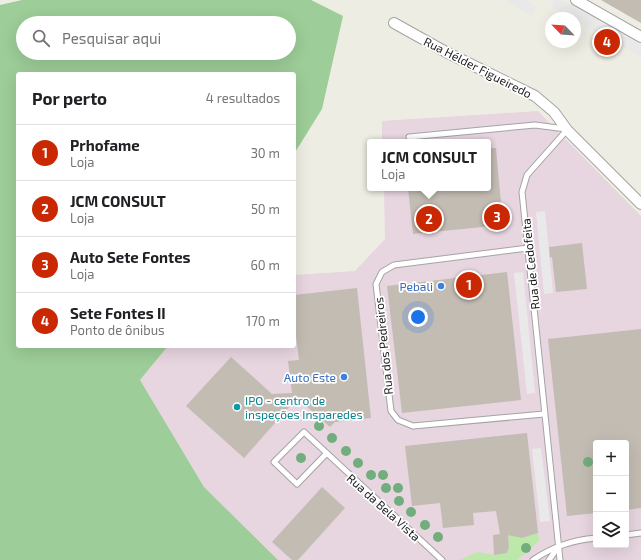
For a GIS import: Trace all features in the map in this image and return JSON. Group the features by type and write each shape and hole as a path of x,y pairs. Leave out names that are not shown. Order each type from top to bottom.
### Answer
{"street":[{"path":"576,0 641,36"},
{"name":"Rua Hélder Figueiredo","path":"394,23 446,52 535,96 554,112 567,130 641,204"}],"lane":[{"path":"409,137 536,125 567,130"},
{"name":"Rua de Cedofeita","path":"560,560 522,192 527,175 567,130"},
{"name":"Rua dos Pedreiros","path":"528,248 394,265 382,272 376,284 390,411 398,420 413,426 544,414"},
{"name":"Rua da Bela Vista","path":"326,454 297,484 274,462 304,432 442,560"},
{"path":"629,535 641,533"},
{"path":"533,560 544,552 559,546 578,540 593,538"},
{"path":"549,560 559,546"}],"shaded area":[{"path":"504,0 525,0 536,7 531,16"},
{"path":"554,0 563,0 641,45 641,57 581,23 581,12 562,12 551,6"},
{"path":"538,111 641,216 641,560 278,560 204,487 140,380 166,348 296,348 296,275 355,271 385,239 384,191 491,191 491,139 382,139 382,121"},
{"path":"545,211 553,293 544,294 536,212"},
{"path":"523,272 535,393 527,394 514,273"},
{"path":"541,448 550,521 540,522 532,449"}],"green space":[{"path":"22,0 311,0 343,16 322,109 296,151 296,72 16,72 16,348 166,348 140,380 204,487 278,560 0,560 0,5"},
{"path":"508,533 522,538 538,533 539,541 517,560 459,560 478,552 495,555 507,553 509,547"}],"building":[{"path":"601,0 641,0 641,23"},
{"path":"491,148 496,148 503,225 413,234 408,191 491,191"},
{"path":"582,243 587,289 556,292 552,257 550,258 549,247"},
{"path":"507,272 521,400 402,413 387,286"},
{"path":"357,288 371,418 335,422 330,427 297,398 244,458 186,406 231,357 272,394 292,393 288,361 299,360 296,336 296,295"},
{"path":"641,329 641,508 629,510 629,440 593,440 593,513 567,516 548,339"},
{"path":"527,433 538,533 522,538 508,535 509,547 507,553 494,555 493,535 500,534 496,511 473,513 474,525 443,528 440,503 412,506 405,446"},
{"path":"322,487 345,508 298,560 292,560 272,542"}],"place":[{"name":"Sete Fontes II","path":"607,42"},
{"name":"Auto Sete Fontes","path":"497,217"},
{"name":"JCM CONSULT","path":"429,219"},
{"name":"Prhofame","path":"469,285"},
{"name":"Pebali","path":"441,286"},
{"name":"Auto Este","path":"344,377"},
{"name":"IPO - centro de inspeções Insparedes","path":"237,407"}]}
